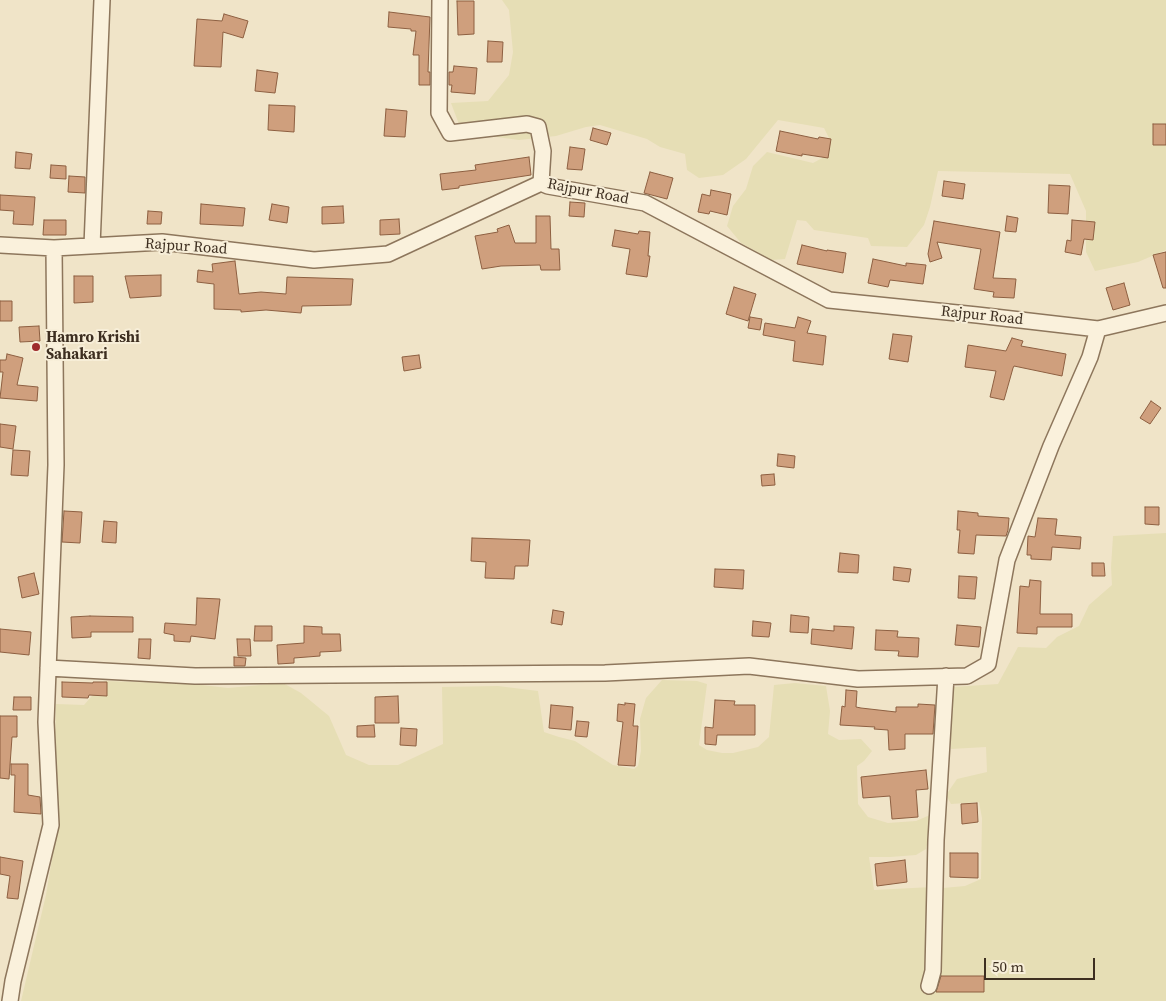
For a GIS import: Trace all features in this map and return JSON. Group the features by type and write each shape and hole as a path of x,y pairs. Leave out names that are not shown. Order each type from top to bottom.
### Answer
{"street":[{"path":"92,246 102,0"},
{"path":"440,0 439,113 450,133 527,124 538,127 543,151 540,183"},
{"name":"Rajpur Road","path":"0,245 54,248 162,242 314,260 388,254 540,183 548,186 645,202 829,300 1098,330 1166,313"},
{"path":"10,1001 13,981 51,825 46,722 56,465 54,248"},
{"path":"48,668 195,676 605,673 749,666 858,678 967,676 988,664 1007,560 1051,446 1090,357 1098,330"},
{"path":"929,986 933,971 936,840 946,676"}],"shaded area":[{"path":"502,0 1166,0 1166,250 1138,262 1095,271 1086,252 1086,211 1070,174 938,171 924,225 907,247 871,246 868,238 814,230 806,221 797,220 785,259 772,260 741,243 727,226 733,206 746,189 753,166 767,152 813,163 826,156 830,140 824,128 778,120 746,159 723,175 699,178 687,170 685,154 660,147 647,139 600,125 556,136 519,140 482,135 460,127 451,103 488,101 509,75 513,52 509,10"},
{"path":"1166,533 1166,1001 21,1001 46,895 56,835 58,809 55,737 56,704 84,705 105,681 193,684 228,688 283,683 301,693 329,716 346,755 369,765 398,765 443,744 442,687 498,686 538,691 544,732 575,741 613,765 634,769 638,766 641,751 640,719 646,698 662,680 697,681 707,684 699,745 707,750 722,753 733,753 758,747 769,737 774,685 795,683 826,686 830,711 828,734 839,740 861,739 872,751 857,766 858,804 868,817 888,823 916,821 930,815 931,828 926,849 916,855 869,857 874,890 965,886 981,879 982,818 979,802 951,804 946,795 957,779 987,772 986,747 951,749 949,722 953,687 998,684 1018,647 1046,648 1057,637 1079,626 1089,605 1112,585 1113,536"}],"building":[{"path":"457,1 474,1 474,34 458,35"},
{"path":"389,12 430,17 428,72 430,72 430,85 419,85 419,55 413,55 416,31 388,27"},
{"path":"224,14 248,21 243,38 223,32 221,67 194,66 197,19 222,21"},
{"path":"488,41 503,42 502,62 487,62"},
{"path":"454,66 477,68 475,94 451,92 452,85 449,85 449,72 453,72"},
{"path":"257,70 278,73 275,93 255,91"},
{"path":"269,105 295,106 294,132 268,130"},
{"path":"386,109 407,111 405,137 384,136"},
{"path":"1153,124 1166,124 1166,145 1153,145"},
{"path":"593,128 611,133 607,145 590,140"},
{"path":"780,131 818,139 819,137 831,139 828,158 776,151"},
{"path":"570,147 585,149 582,170 567,169"},
{"path":"16,152 32,154 30,169 15,168"},
{"path":"529,157 531,175 442,190 440,174 476,170 475,165"},
{"path":"51,165 66,166 66,179 50,178"},
{"path":"650,172 673,178 667,199 644,193"},
{"path":"69,176 85,177 85,193 68,192"},
{"path":"944,181 965,184 963,199 942,196"},
{"path":"1049,185 1070,186 1068,214 1048,213"},
{"path":"711,190 731,194 727,215 710,211 709,214 698,212 702,194 710,196"},
{"path":"0,195 35,197 33,225 13,224 14,211 0,210"},
{"path":"570,202 585,203 584,217 569,216"},
{"path":"201,204 245,208 243,226 200,224"},
{"path":"272,204 289,207 287,223 269,220"},
{"path":"343,206 344,223 322,224 322,207"},
{"path":"148,211 162,212 161,224 147,224"},
{"path":"536,216 550,216 551,249 559,249 560,270 541,270 540,265 501,266 482,269 475,236 498,232 497,229 509,225 515,243 536,243"},
{"path":"1007,216 1018,218 1016,232 1005,231"},
{"path":"399,219 400,234 380,235 380,220"},
{"path":"44,220 66,220 66,235 43,235"},
{"path":"1072,220 1095,222 1093,240 1084,239 1081,255 1065,252 1067,240 1071,241"},
{"path":"934,221 1000,232 993,278 1016,279 1014,298 993,297 994,292 974,289 981,249 937,242 942,258 930,262 928,254"},
{"path":"615,230 638,234 639,231 650,232 648,256 650,256 647,277 626,274 630,249 612,246"},
{"path":"802,245 846,253 843,273 797,264"},
{"path":"1166,252 1166,288 1163,288 1153,255"},
{"path":"873,259 906,266 906,263 926,265 923,284 890,280 888,287 868,283"},
{"path":"235,261 239,294 261,292 286,294 287,277 353,279 351,305 302,306 301,313 266,310 241,312 241,310 214,309 214,284 197,282 198,270 213,272 212,264"},
{"path":"161,275 161,296 130,298 125,276"},
{"path":"74,276 93,276 93,302 74,303"},
{"path":"1124,283 1130,305 1113,310 1106,288"},
{"path":"734,287 756,294 748,321 726,314"},
{"path":"0,301 12,301 12,321 0,321"},
{"path":"750,317 762,319 760,330 748,328"},
{"path":"798,317 811,321 807,333 826,336 823,365 793,361 795,341 763,335 765,323 795,328"},
{"path":"39,326 40,341 20,342 19,327"},
{"path":"893,334 912,336 908,362 889,359"},
{"path":"1012,338 1023,341 1021,346 1066,354 1062,376 1014,366 1004,400 990,397 996,371 965,367 968,345 1006,351"},
{"path":"7,354 23,358 17,385 38,387 37,401 0,398 3,372 0,372 0,360 6,360"},
{"path":"419,355 421,368 404,371 402,357"},
{"path":"1151,401 1161,408 1150,424 1140,418"},
{"path":"0,424 16,426 13,449 0,447"},
{"path":"13,450 30,451 28,476 11,475"},
{"path":"778,454 795,456 794,468 777,466"},
{"path":"774,474 775,485 762,486 761,475"},
{"path":"1145,507 1159,507 1159,525 1145,524"},
{"path":"64,511 82,512 80,543 62,542"},
{"path":"958,511 978,513 978,516 1009,518 1006,536 976,535 974,554 958,553 960,530 957,530"},
{"path":"1038,518 1057,519 1055,535 1081,537 1080,549 1052,547 1051,560 1031,559 1031,555 1027,555 1028,536 1035,537"},
{"path":"104,521 117,522 116,543 102,542"},
{"path":"472,538 530,540 528,566 515,566 514,579 485,578 486,562 471,561"},
{"path":"840,553 859,555 858,573 838,572"},
{"path":"1092,563 1104,563 1105,576 1092,576"},
{"path":"894,567 911,569 909,582 893,580"},
{"path":"715,569 744,570 743,589 714,587"},
{"path":"34,573 39,594 22,598 18,577"},
{"path":"959,576 977,577 975,599 958,598"},
{"path":"1030,580 1041,581 1040,614 1072,614 1072,627 1037,627 1037,634 1017,633 1020,586 1029,587"},
{"path":"197,598 220,599 215,639 191,636 190,642 174,641 174,635 164,633 165,623 196,625"},
{"path":"553,610 564,612 562,625 551,623"},
{"path":"791,615 809,617 808,633 790,632"},
{"path":"71,617 133,617 133,632 91,632 91,637 72,638"},
{"path":"753,621 771,623 769,637 752,636"},
{"path":"957,625 981,627 979,647 955,645"},
{"path":"255,626 272,626 272,641 254,641"},
{"path":"304,626 322,627 322,634 340,634 341,651 320,652 320,656 294,658 294,663 278,664 277,645 304,643"},
{"path":"834,626 854,627 852,649 811,644 812,629 834,631"},
{"path":"0,629 31,632 29,655 0,652"},
{"path":"876,630 898,631 897,637 919,638 918,657 898,656 899,651 875,650"},
{"path":"139,639 151,639 150,659 138,658"},
{"path":"237,639 250,639 251,656 238,656"},
{"path":"234,657 246,658 245,666 234,666"},
{"path":"62,682 107,682 107,696 89,695 88,698 62,697"},
{"path":"846,690 857,691 856,707 861,708 896,712 896,707 918,707 918,704 935,705 933,734 905,734 905,749 889,750 888,730 874,729 875,727 840,725 842,706 845,707"},
{"path":"398,696 399,723 375,723 375,697"},
{"path":"14,697 31,697 31,710 13,710"},
{"path":"715,700 735,701 734,705 755,705 755,735 717,735 716,745 705,744 705,727 713,728"},
{"path":"625,703 635,704 633,726 638,726 635,766 618,765 623,722 617,721 618,704 625,705"},
{"path":"551,705 573,707 571,730 549,728"},
{"path":"0,716 17,716 17,737 12,737 9,779 0,778"},
{"path":"577,721 589,722 587,737 575,736"},
{"path":"374,725 375,737 357,737 357,726"},
{"path":"401,728 417,729 416,746 400,745"},
{"path":"11,764 28,764 28,795 40,797 41,814 14,812 15,775 11,775"},
{"path":"926,770 928,789 916,790 918,817 892,819 890,796 863,798 861,777"},
{"path":"977,803 978,822 962,824 961,804"},
{"path":"950,853 978,853 978,878 950,877"},
{"path":"0,857 23,861 18,899 7,898 10,876 0,874"},
{"path":"905,860 907,882 877,886 875,864"},
{"path":"941,976 984,976 984,992 936,992"}],"place":[{"name":"Hamro Krishi Sahakari","path":"36,347"}]}
